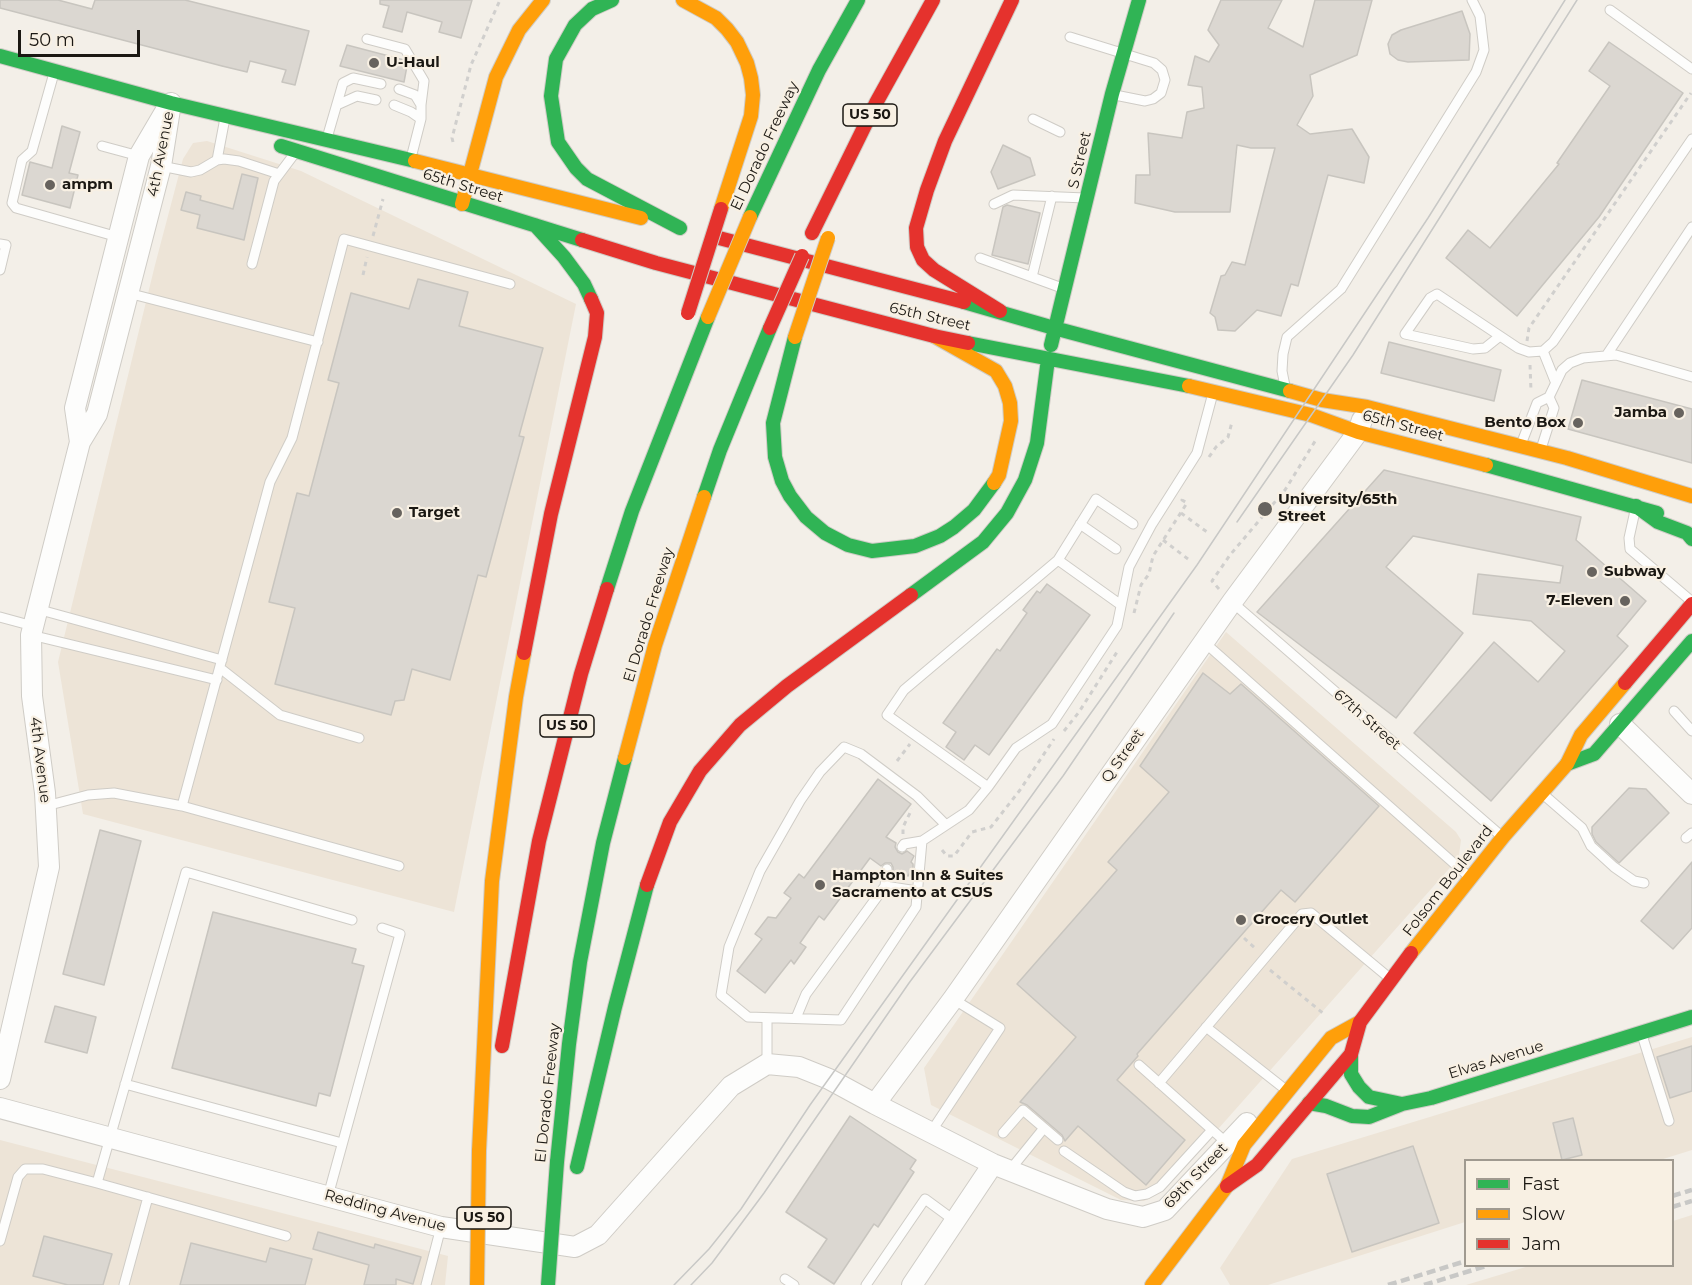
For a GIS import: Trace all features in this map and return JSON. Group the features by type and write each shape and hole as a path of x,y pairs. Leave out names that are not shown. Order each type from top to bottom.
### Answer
{"main road":[{"path":"462,204 496,77 519,30 543,0"},
{"path":"612,0 592,9 575,25 556,58 551,96 558,142 566,156 587,178 607,191 692,231"},
{"path":"683,0 716,18 737,42 747,63 753,95 751,116 687,319"},
{"name":"El Dorado Freeway","path":"500,1062 524,916 558,760 608,585 632,511 750,217 819,70 858,0"},
{"name":"El Dorado Freeway","path":"548,1285 568,1044 580,962 603,843 655,645 720,450 770,328 812,233 876,103 933,0"},
{"path":"1000,311 934,270 923,260 916,237 916,228 945,141 1012,0"},
{"name":"S Street","path":"576,1173 615,1007 647,885 670,822 700,771 740,725 787,686 983,542 1007,513 1025,480 1037,443 1054,328 1112,94 1139,0"},
{"name":"65th Street","path":"0,56 171,103 224,121 260,139 296,151 656,263 934,336 1156,378 1214,392 1325,420 1358,432 1636,506 1692,524"},
{"path":"876,103 795,337 773,423 775,457 782,481 790,496 806,517 825,533 848,545 872,551 890,550 915,546 939,536 974,510 999,475 1011,421 1010,403 1005,386 996,371 934,336"},
{"name":"65th Street","path":"224,121 327,140 469,174 1000,311 1054,328 1322,400 1367,406 1568,458 1692,496"},
{"path":"478,1285 492,881 516,697 551,514 595,337 597,313 584,284 564,257 535,225"},
{"path":"657,444 678,357"},
{"path":"1636,506 1658,522 1687,533 1692,539"},
{"name":"Folsom Boulevard","path":"1227,1185 1257,1165 1351,1054 1360,1022 1391,979 1503,837 1567,764 1581,735 1692,603"},
{"name":"Folsom Boulevard","path":"1567,764 1594,754 1692,642"},
{"name":"Elvas Avenue","path":"1309,1103 1326,1106 1353,1116 1368,1117 1402,1104 1431,1098 1692,1017"},
{"name":"Folsom Boulevard","path":"1152,1285 1227,1185 1244,1145 1331,1038 1360,1022"},
{"path":"1351,1054 1351,1074 1359,1088 1369,1097 1402,1104"},
{"path":"484,1151 495,1095"},
{"path":"554,1285 568,1214"}],"street":[{"name":"4th Avenue","path":"80,442 75,408 139,156 171,103"},
{"name":"4th Avenue","path":"0,1079 49,867 46,806 32,696 34,624 80,442 97,414 161,166 171,103"},
{"name":"Q Street","path":"875,1104 953,999 1232,602 1358,432 1367,406"},
{"path":"1620,724 1692,792"},
{"name":"69th Street","path":"875,1104 1002,1167 1107,1209 1143,1217 1165,1210 1281,1086 1331,1038"},
{"path":"767,1064 799,1066 875,1104"},
{"name":"Redding Avenue","path":"0,1108 441,1227 575,1247 598,1235 731,1086 767,1064"},
{"path":"912,1285 955,1221 1002,1167"}],"lane":[{"path":"1286,389 1282,371 1287,337 1341,289 1476,72 1484,50 1480,16 1472,0"},
{"path":"1610,10 1692,69"},
{"path":"1070,37 1154,63 1162,70 1166,80 1161,93 1153,99 1145,101 1112,94"},
{"path":"367,39 405,50 424,81 421,118 410,160"},
{"path":"55,70 32,151 22,160 12,203 15,208 118,237"},
{"path":"327,140 343,84 353,78 381,84"},
{"path":"399,89 415,95 421,105"},
{"path":"337,105 357,96 376,100"},
{"path":"394,105 421,118"},
{"path":"1033,119 1060,132"},
{"path":"217,160 224,121"},
{"path":"1500,336 1485,348 1473,349 1405,334 1430,298 1437,294 1500,336 1518,348 1529,352 1543,351 1553,342 1692,139"},
{"path":"102,146 139,156"},
{"path":"252,264 274,181 296,151"},
{"path":"161,166 190,172 224,159 279,174"},
{"path":"994,204 1013,195 1088,198"},
{"path":"1032,277 1052,196"},
{"path":"1606,356 1692,227"},
{"path":"182,806 270,482 292,438 344,239 510,284"},
{"path":"0,244 6,245 0,270"},
{"path":"980,258 1065,289"},
{"path":"128,293 318,342"},
{"path":"1543,351 1555,381"},
{"path":"1520,446 1537,403 1549,397 1555,381 1570,363 1583,358 1616,356 1692,377"},
{"path":"902,847 904,844 922,841 969,810 1016,748 1052,724 1117,626 1129,567 1152,524 1197,453 1214,392"},
{"path":"1540,452 1554,408 1549,397"},
{"path":"988,787 887,715 904,690 1058,560 1096,499 1133,524"},
{"path":"1636,506 1629,538 1630,549 1692,603"},
{"path":"1080,524 1116,549"},
{"path":"1058,560 1121,605"},
{"name":"67th Street","path":"1232,602 1503,837"},
{"path":"0,617 221,664 280,715 359,738"},
{"path":"34,624 217,680"},
{"path":"1204,642 1471,879"},
{"path":"1674,711 1692,730"},
{"path":"922,841 916,907 840,1020 748,1017 721,995 729,946 760,871 800,801 820,772 844,747 861,754 917,796 946,825"},
{"path":"46,806 88,795 114,793 182,806 399,866"},
{"path":"1542,793 1582,828 1591,846 1614,867 1634,881 1644,884"},
{"path":"796,1018 807,994 885,886 886,869"},
{"path":"97,1183 186,872 351,920"},
{"path":"885,886 917,891"},
{"path":"1159,1083 1302,914 1311,913 1391,979"},
{"path":"328,1196 400,934 382,928"},
{"path":"931,1132 1000,1028 953,999"},
{"path":"767,1018 767,1064"},
{"path":"1206,1027 1281,1086"},
{"path":"1642,1033 1670,1122"},
{"path":"1139,1065 1228,1143"},
{"path":"125,1084 342,1143"},
{"path":"1003,1133 1023,1110 1058,1140"},
{"path":"1002,1167 1044,1128"},
{"path":"1064,1151 1124,1192 1135,1196 1147,1194 1160,1187 1212,1130"},
{"path":"0,1241 18,1177 25,1169 42,1169 97,1183 286,1236"},
{"path":"124,1285 148,1197"},
{"path":"866,1285 925,1199 955,1221"},
{"path":"426,1285 441,1227"},
{"path":"784,1279 794,1285"}],"path":[{"path":"1531,394 1527,340 1529,328 1691,93"},
{"path":"1215,584 1212,581 1230,555 1285,490 1313,447 1325,420"},
{"path":"1180,513 1207,531"},
{"path":"1163,540 1188,559"},
{"path":"897,761 911,742"},
{"path":"903,835 903,827 912,809 911,799"},
{"path":"1244,938 1257,950 1270,970 1324,1014"}],"shaded area":[{"path":"207,141 301,171 576,304 454,912 83,814 58,662 183,159 193,143"},
{"path":"1226,632 1456,832 1461,840 1459,855 1171,1182 1160,1193 1144,1201 1121,1200 931,1105 924,1068"},
{"path":"1692,1037 1692,1150 1663,1159 1464,1159 1464,1222 1268,1285 1230,1285 1220,1268 1292,1159"},
{"path":"0,1140 448,1256 445,1285 0,1285"},
{"path":"1692,1215 1692,1285 1466,1285 1526,1267 1674,1267 1674,1221"}],"building":[{"path":"0,0 58,0 92,9 95,0 185,0 309,31 295,85 282,82 286,70 250,61 247,72 222,66 0,8"},
{"path":"380,0 472,0 461,38 439,32 442,22 407,12 402,32 383,27 389,6 380,4"},
{"path":"1221,0 1282,0 1268,28 1303,47 1315,0 1372,0 1357,55 1310,75 1313,96 1297,125 1310,134 1352,129 1369,157 1364,183 1328,175 1298,286 1291,284 1281,316 1257,310 1235,331 1218,330 1215,317 1210,313 1221,276 1225,275 1232,262 1245,265 1275,148 1251,148 1237,145 1230,212 1175,212 1135,203 1136,175 1150,175 1148,133 1182,138 1187,112 1204,108 1202,87 1188,85 1195,56 1209,62 1219,45 1208,30"},
{"path":"1462,11 1470,34 1469,60 1408,62 1398,60 1390,54 1388,44 1392,35 1401,30"},
{"path":"1609,42 1683,93 1599,217 1517,316 1446,258 1468,230 1490,248 1559,164 1557,163 1610,86 1589,71"},
{"name":"U-Haul","path":"347,45 404,60 407,66 404,82 340,66"},
{"name":"ampm","path":"62,126 80,132 69,173 78,175 70,208 22,195 30,162 52,168"},
{"path":"1003,145 1030,158 1035,175 998,189 991,172"},
{"path":"242,174 258,178 244,240 197,228 200,215 181,210 186,192 201,196 200,200 233,209"},
{"path":"1007,205 1040,213 1028,264 992,255 1003,207"},
{"path":"418,279 468,292 459,326 543,348 519,436 524,437 486,577 478,575 450,680 412,669 404,700 395,701 391,715 275,684 295,608 269,602 297,493 309,496 339,383 328,380 351,293 409,309"},
{"path":"1389,342 1501,370 1494,401 1381,373"},
{"path":"1582,380 1692,409 1692,463 1568,429"},
{"path":"1384,470 1581,517 1576,540 1646,601 1617,636 1628,646 1491,801 1414,733 1494,642 1538,682 1565,651 1531,621 1473,614 1478,574 1560,583 1563,566 1413,536 1386,567 1463,633 1396,718 1257,612"},
{"path":"1047,584 1090,615 989,755 975,745 964,760 946,747 956,732 943,723 997,649 1000,651 1027,613 1023,610 1037,591 1040,593"},
{"path":"1203,673 1230,694 1241,684 1379,806 1295,902 1281,890 1137,1054 1138,1056 1117,1080 1185,1140 1146,1185 1078,1126 1065,1141 1062,1135 1027,1105 1020,1102 1076,1037 1017,984 1117,870 1108,862 1169,792 1140,766"},
{"name":"Hampton Inn & Suites Sacramento at CSUS","path":"878,779 911,804 886,837 896,843 895,847 898,852 902,854 907,851 914,856 911,862 913,868 908,876 903,873 899,877 893,873 891,863 881,866 870,858 824,920 819,916 800,943 806,947 794,964 791,960 765,993 737,971 762,939 755,934 768,917 776,918 791,898 784,893 799,874 804,878"},
{"path":"1629,788 1646,789 1669,813 1619,863 1596,842 1592,834 1592,827"},
{"path":"100,830 141,841 104,985 63,974"},
{"path":"1692,862 1692,928 1673,949 1641,921"},
{"path":"213,912 356,949 352,963 364,966 330,1096 319,1093 316,1106 172,1068"},
{"path":"55,1006 96,1017 87,1053 45,1042"},
{"path":"1692,1046 1692,1091 1670,1098 1657,1057"},
{"path":"850,1116 916,1160 910,1169 914,1172 878,1227 874,1224 834,1284 808,1267 827,1239 786,1212"},
{"path":"1573,1118 1582,1155 1562,1159 1553,1123"},
{"path":"1413,1146 1439,1223 1352,1252 1327,1174"},
{"path":"318,1232 374,1248 375,1244 421,1257 413,1284 396,1279 396,1285 364,1285 369,1265 313,1249"},
{"path":"44,1236 112,1254 103,1285 68,1285 33,1276"},
{"path":"191,1243 266,1262 270,1248 312,1259 305,1285 180,1285"}],"tram line":[{"path":"674,1285 709,1249 741,1209 810,1105 1197,565 1428,218 1565,0"},
{"path":"1237,522 1353,355 1577,0"},
{"path":"691,1285 712,1263 764,1193 909,983 1063,776 1174,613"}],"railway":[{"path":"1674,1195 1692,1190"},
{"path":"1674,1206 1692,1201"},
{"path":"1388,1285 1464,1262"},
{"path":"1424,1285 1483,1267"}],"traffic: fast":[{"path":"612,0 592,9 575,25 556,59 551,96 558,142 576,168 587,179 680,228"},
{"path":"750,217 819,70 858,0"},
{"path":"1051,345 1112,94 1139,0"},
{"path":"0,56 171,103 415,161"},
{"path":"281,146 582,240"},
{"path":"535,225 564,257 584,284 591,299"},
{"path":"964,302 1290,391"},
{"path":"607,589 632,511 708,317"},
{"path":"704,497 720,450 770,328"},
{"path":"795,337 773,423 775,457 782,481 790,496 806,517 825,533 848,545 872,551 915,546 940,536 954,527 974,510 994,483"},
{"path":"968,343 1189,386"},
{"path":"911,595 983,542 1007,513 1025,480 1037,443 1048,359"},
{"path":"1486,465 1657,513"},
{"path":"1636,506 1658,522 1687,533 1692,539"},
{"path":"1567,764 1594,754 1692,641"},
{"path":"557,1162 580,962 603,843 625,758"},
{"path":"577,1167 647,885"},
{"path":"1309,1103 1326,1106 1352,1116 1369,1117 1402,1104 1431,1098 1692,1017"},
{"path":"1351,1054 1351,1074 1369,1097 1402,1104"},
{"path":"548,1285 557,1162"}],"traffic: slow":[{"path":"462,204 496,77 519,30 543,0"},
{"path":"683,0 716,18 727,29 737,42 751,78 753,95 751,116 721,209"},
{"path":"415,161 641,218"},
{"path":"708,317 750,217"},
{"path":"795,337 828,238"},
{"path":"934,336 996,371 1005,386 1010,403 1011,421 999,475 994,483"},
{"path":"1189,386 1311,415 1358,432 1486,465"},
{"path":"1290,391 1322,400 1367,407 1567,458 1692,496"},
{"path":"625,758 655,645 704,497"},
{"path":"479,1151 492,881 516,697 524,653"},
{"path":"1411,953 1503,837 1567,764 1581,735 1625,683"},
{"path":"1152,1285 1227,1186 1244,1145 1331,1038 1360,1022"},
{"path":"477,1285 479,1151"}],"traffic: jam":[{"path":"812,233 876,103 933,0"},
{"path":"1000,311 934,270 923,260 917,247 916,228 945,141 1012,0"},
{"path":"688,313 721,209"},
{"path":"719,238 964,302"},
{"path":"582,240 656,263 968,343"},
{"path":"770,328 802,256"},
{"path":"524,653 551,514 595,337 597,313 591,299"},
{"path":"502,1046 539,841 581,674 607,589"},
{"path":"647,885 670,822 700,771 740,725 787,686 911,595"},
{"path":"1625,683 1692,604"},
{"path":"1227,1186 1257,1165 1351,1054 1360,1022 1411,953"}],"place":[{"name":"U-Haul","path":"374,63"},
{"name":"ampm","path":"50,185"},
{"name":"Jamba","path":"1679,413"},
{"name":"Bento Box","path":"1578,423"},
{"name":"University/65th Street","path":"1265,509"},
{"name":"Target","path":"397,513"},
{"name":"Subway","path":"1592,572"},
{"name":"7-Eleven","path":"1625,601"},
{"name":"Hampton Inn & Suites Sacramento at CSUS","path":"820,885"},
{"name":"Grocery Outlet","path":"1241,920"}]}
